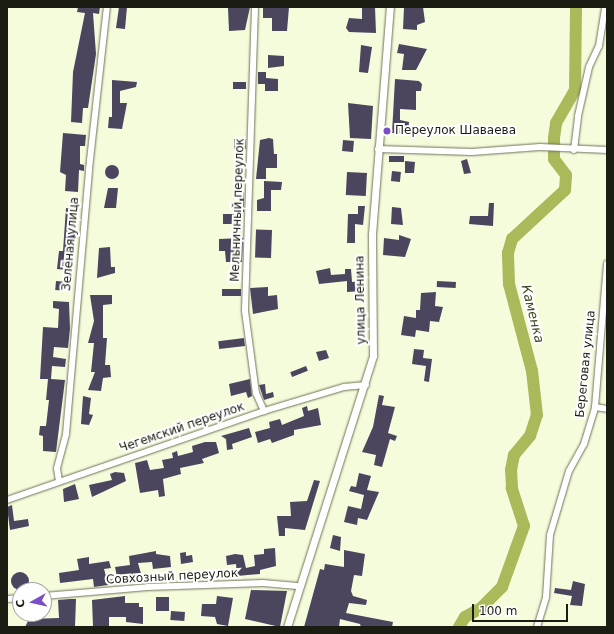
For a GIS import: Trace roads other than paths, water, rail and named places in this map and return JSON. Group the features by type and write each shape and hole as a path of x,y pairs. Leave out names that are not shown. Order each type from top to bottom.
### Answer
{"street":[{"name":"Зелёная улица","path":"59,481 57,472 66,434 89,169 107,7"},
{"name":"Мельничный переулок","path":"255,7 245,311 256,393 264,411"},
{"name":"улица Ленина","path":"287,627 366,385 375,339 371,255 390,7"},
{"path":"574,150 578,116 589,67 599,46 605,7"},
{"path":"378,149 472,152 550,148 607,150"},
{"name":"Береговая улица","path":"537,627 546,597 550,535 569,471 584,444 595,407 607,263"},
{"name":"Чегемский переулок","path":"7,500 264,411 344,387 366,385"},
{"path":"595,407 607,409"},
{"name":"Совхозный переулок","path":"52,595 148,587 263,583 300,586"}],"waterway":[{"name":"Каменка","path":"459,627 465,617 481,608 502,587 524,526 512,488 511,470 514,455 530,436 537,415 532,371 509,284 508,253 512,239 565,190 566,175 554,159 554,138 556,123 575,90 576,7"}],"place":[{"name":"Переулок Шаваева","path":"387,131"}]}
